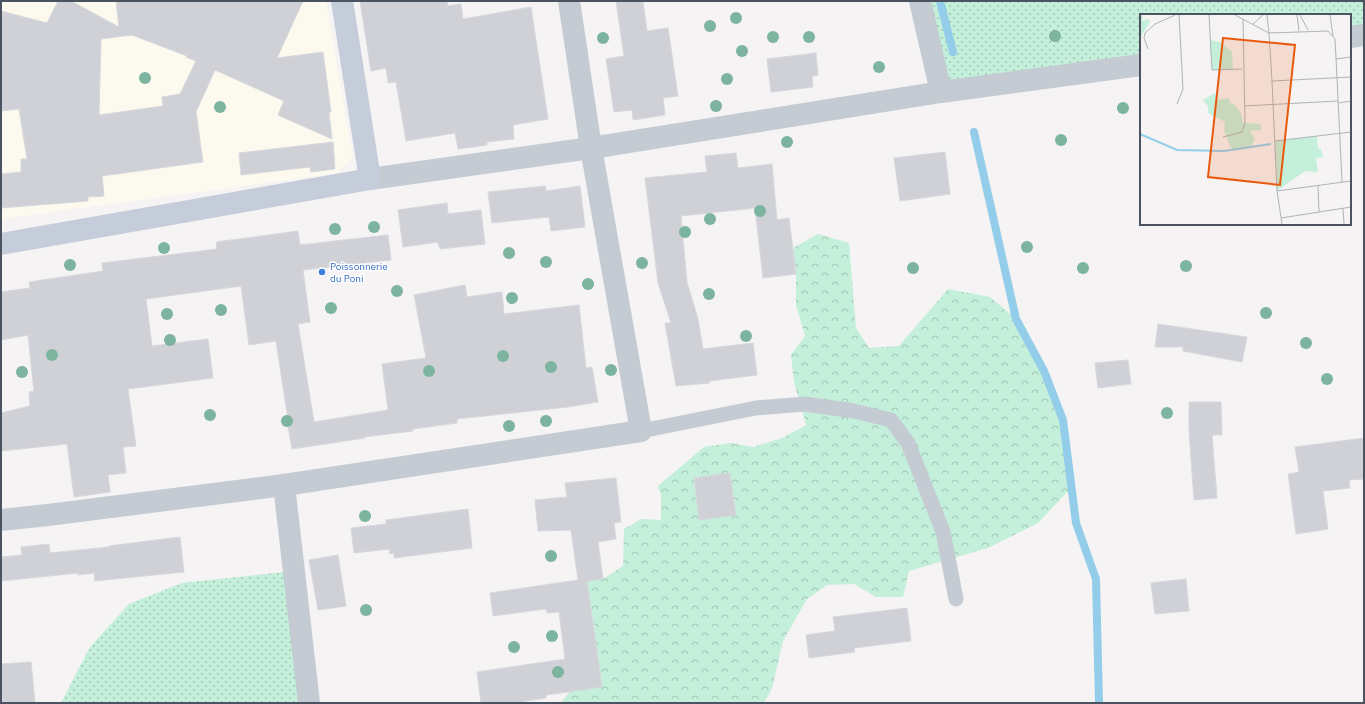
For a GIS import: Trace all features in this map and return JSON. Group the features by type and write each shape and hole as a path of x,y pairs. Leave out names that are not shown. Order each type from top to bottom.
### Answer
{"main road":[{"path":"1,244 370,179 342,1"}],"street":[{"path":"1,520 284,485 641,431 591,148 569,1"},
{"path":"920,1 941,92"},
{"path":"1351,37 1364,35"},
{"path":"370,179 591,148 941,92 1140,65"},
{"path":"284,485 309,703"}],"lane":[{"path":"641,431 756,408 805,404 854,411 891,420 908,443 943,532 956,599"}],"shaded area":[{"path":"1,1 326,1 353,156 338,173 1,219"}],"green space":[{"path":"920,1 1364,1 1364,35 1351,37 1351,14 1140,14 1140,65 941,92"},
{"path":"818,234 849,243 856,328 869,348 899,346 948,289 990,297 1016,319 1044,371 1063,420 1071,488 1038,523 988,548 909,571 903,597 876,597 854,584 827,585 807,599 783,641 772,688 764,703 561,703 570,691 602,686 591,607 576,609 572,581 603,579 623,566 624,529 641,519 661,520 661,495 658,486 704,447 731,443 753,447 782,438 806,425 794,382 791,355 805,336 796,305 796,274 793,248"},
{"path":"294,571 309,703 61,703 90,647 129,604 182,583"}],"building":[{"path":"58,1 71,1 119,27 116,1 303,1 277,58 323,52 331,112 329,112 332,139 278,115 284,101 215,70 196,112 203,162 102,176 104,196 88,197 88,201 1,208 1,174 21,172 21,159 27,159 19,109 1,111 1,11 47,23","holes":["132,35 187,56 186,57 196,61 180,94 162,97 163,106 99,115 101,39"]},
{"path":"360,1 447,1 448,6 461,4 463,19 531,7 548,119 513,125 514,139 487,142 487,145 458,149 455,133 406,141 396,82 388,83 386,68 371,71"},
{"path":"616,1 643,1 647,31 668,28 678,96 663,98 665,115 633,120 632,110 614,112 606,59 624,56"},
{"path":"816,53 818,75 812,76 813,87 771,92 767,59"},
{"path":"333,142 335,169 311,172 310,167 241,175 239,153"},
{"path":"945,152 950,194 900,201 894,158"},
{"path":"736,153 738,168 772,164 777,220 789,218 796,274 763,278 755,208 681,216 687,282 698,319 703,349 753,343 757,375 709,381 710,383 676,386 665,323 671,323 658,283 645,178 707,172 705,156"},
{"path":"545,186 546,191 580,186 585,227 551,231 549,217 492,223 488,192"},
{"path":"447,203 448,214 481,210 485,244 440,249 438,242 403,247 398,210"},
{"path":"298,231 300,245 388,235 391,260 303,270 310,322 298,324 314,422 388,410 382,364 426,358 414,295 465,285 467,297 502,292 504,314 579,305 586,368 592,367 598,402 568,407 457,419 457,423 413,429 413,431 364,437 365,438 292,449 276,341 249,345 241,286 146,299 152,346 208,339 213,378 128,389 136,446 123,447 126,473 108,475 110,492 74,497 67,444 1,451 1,413 30,406 29,392 34,391 28,335 1,340 1,292 30,288 29,282 103,271 102,263 217,249 216,242"},
{"path":"1158,324 1247,337 1242,362 1183,351 1183,347 1155,347"},
{"path":"1128,360 1131,384 1098,388 1095,363"},
{"path":"1189,402 1221,402 1222,435 1212,435 1217,498 1194,500 1189,431"},
{"path":"1364,438 1364,479 1349,480 1350,488 1323,491 1328,529 1296,534 1288,474 1299,472 1295,447"},
{"path":"730,473 736,515 699,520 694,478"},
{"path":"616,478 621,522 614,523 616,539 598,542 603,579 587,581 602,687 546,695 546,698 513,703 481,703 477,672 565,659 559,612 547,613 546,609 493,616 490,593 578,580 571,530 538,531 535,500 567,497 565,483"},
{"path":"468,509 472,548 394,558 394,553 390,554 389,549 354,553 351,528 386,524 386,520"},
{"path":"180,537 184,572 95,581 94,573 78,575 78,573 1,581 1,557 22,555 21,547 49,544 50,553 109,547"},
{"path":"338,555 346,606 318,610 309,560"},
{"path":"1186,579 1189,611 1155,614 1151,583"},
{"path":"907,608 911,641 854,648 855,652 809,658 806,635 835,631 833,617"},
{"path":"31,662 35,703 1,703 1,664"}],"waterway":[{"path":"940,1 953,52"},
{"path":"974,132 1016,319 1044,371 1063,420 1076,523 1096,579 1099,703"}],"place":[{"name":"Poissonnerie du Poni","path":"322,272"}]}
